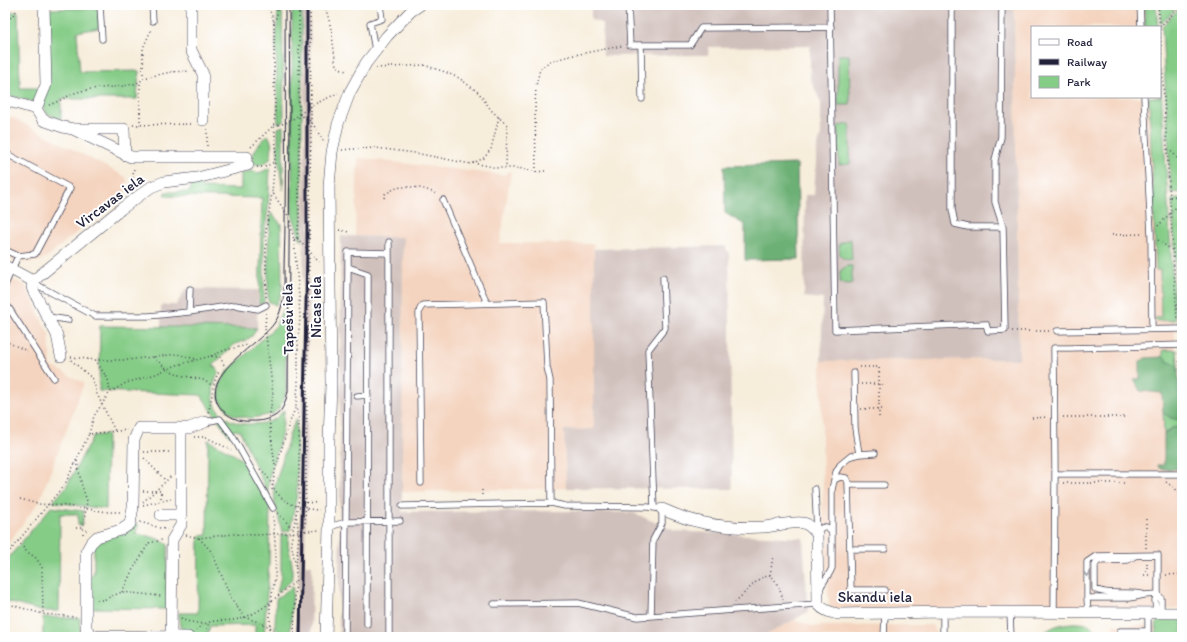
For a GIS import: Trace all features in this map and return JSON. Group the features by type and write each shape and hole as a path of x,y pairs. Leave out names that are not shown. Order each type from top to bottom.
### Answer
{"street":[{"path":"36,109 46,85 44,5"},
{"path":"191,5 191,50 203,74 201,123"},
{"name":"Nīcas iela","path":"326,637 329,527 331,273 330,186 332,152 338,124 350,92 360,73 375,50 387,36 411,11 420,5"},
{"name":"Vircavas iela","path":"5,100 36,109 43,120 63,127 73,128 125,155 136,158 208,157 248,161"},
{"path":"73,128 124,129 125,155"},
{"name":"Vircavas iela","path":"33,281 121,209 151,187 164,182 197,178 248,161"},
{"path":"8,268 33,281 33,290 57,335 61,356"},
{"path":"190,637 92,636 86,628 86,552 91,542 97,537 121,530 130,524 134,491 136,452 134,440 139,428 189,428 205,422"},
{"path":"171,636 174,536 181,525 181,428"},
{"path":"658,509 688,519 721,526 752,527 796,522 804,523 812,528 817,534"},
{"path":"161,515 181,515"},
{"name":"Skandu iela","path":"817,534 818,600 824,610 838,614 943,612 1182,613"}],"lane":[{"path":"100,5 102,39"},
{"path":"152,5 153,21"},
{"path":"375,50 370,23 382,19 380,5"},
{"path":"628,5 630,45 690,45 701,28 831,27"},
{"path":"830,5 835,330 986,324 988,331 1005,330 1003,227 995,202 995,160 1001,137 1002,5"},
{"path":"952,5 952,209 955,224 968,227 1003,227"},
{"path":"1140,5 1140,26"},
{"path":"641,45 642,99"},
{"path":"1144,98 1151,234 1152,329"},
{"path":"5,158 7,154 70,188 35,254 18,256 5,250"},
{"path":"443,200 487,303"},
{"path":"389,242 389,637"},
{"path":"358,637 345,636 348,252 390,253"},
{"path":"5,284 8,268 18,256"},
{"path":"348,267 368,274 367,624"},
{"path":"651,616 653,540 662,523 658,509 648,350 665,328 663,278"},
{"path":"33,281 41,287 94,316 149,316 235,305 258,309 266,306"},
{"path":"189,312 190,289"},
{"path":"5,302 54,378"},
{"path":"421,483 419,313 423,304 544,302 547,367 550,380 551,503"},
{"path":"47,316 68,320"},
{"path":"1057,331 1180,329"},
{"path":"1054,613 1054,348 1116,348 1129,346 1180,345"},
{"path":"854,373 855,428 859,454"},
{"path":"357,396 368,396"},
{"path":"205,422 220,419 233,437 273,508"},
{"path":"494,604 578,603 637,617 785,606 818,600 824,581 830,574 832,568 832,489 834,480 840,465 851,456 875,453"},
{"path":"1055,474 1182,474"},
{"path":"834,480 840,477 846,478 848,485 851,590 885,590"},
{"path":"848,485 884,485"},
{"path":"815,489 817,534"},
{"path":"402,506 551,503 565,506 658,509"},
{"path":"329,527 346,522 400,521"},
{"path":"817,534 819,529 822,527 827,527 831,530 832,534"},
{"path":"850,549 885,549"},
{"path":"1135,555 1128,560 1098,561 1095,565 1095,589 1102,592 1131,592 1144,595"},
{"path":"1088,613 1087,562 1096,556 1158,555 1158,594 1161,598 1148,634 1120,631 1120,637"},
{"path":"1088,598 1130,598 1158,594"},
{"path":"943,612 943,637"},
{"path":"884,637 885,613"},
{"path":"1010,613 1011,637"}],"path":[{"path":"266,5 274,22 274,125 276,147 272,192 266,231 266,327 273,394 269,419 276,467"},
{"path":"274,22 277,5"},
{"path":"299,5 299,219 297,238 331,273"},
{"path":"305,531 310,252 310,5"},
{"path":"324,5 331,27 336,66 360,73 424,65 459,78 479,93 491,110 507,125 506,167"},
{"path":"1158,5 1160,26"},
{"path":"1161,28 1181,5"},
{"path":"5,24 18,9"},
{"path":"140,125 140,82 143,78 143,48 153,25 153,21"},
{"path":"536,172 535,106 536,86 540,69 550,61 630,45"},
{"path":"1161,66 1175,281 1180,329"},
{"path":"143,78 171,72 201,70"},
{"path":"36,109 64,100 79,91 118,88 140,82"},
{"path":"274,162 265,167 255,167 248,161 252,146 274,125 278,126 311,106 338,93 350,92"},
{"path":"299,114 311,121 332,152 352,148 376,148 415,153 492,167 518,168 536,172 545,172"},
{"path":"473,163 484,158 492,149 499,117"},
{"path":"129,125 201,123 208,157"},
{"path":"1167,148 1176,156 1182,168"},
{"path":"130,190 136,158"},
{"path":"384,198 386,194 398,188 420,188 434,193 443,200"},
{"name":"Tapešu iela","path":"270,637 271,600 275,577 276,556 273,484 276,467 296,406 300,318 294,240 289,217 272,192"},
{"path":"1170,197 1182,195"},
{"path":"1157,227 1182,201"},
{"path":"1108,235 1151,234"},
{"path":"1157,240 1173,250"},
{"path":"1175,281 1182,275"},
{"path":"1005,330 1057,331"},
{"path":"5,341 40,357"},
{"path":"1180,345 1182,404"},
{"path":"5,557 65,484 89,434 94,416 110,392 126,383 211,356 225,350 248,346"},
{"path":"115,431 97,394 93,379 68,357 95,360 127,360 177,354 198,360"},
{"path":"211,356 220,357 225,367"},
{"path":"152,357 167,370 180,375 203,380 213,386"},
{"path":"95,360 108,379 110,392"},
{"path":"854,373 854,368 879,367 879,418"},
{"path":"205,422 212,398 213,386 219,372"},
{"path":"854,384 883,384"},
{"path":"296,406 299,418 298,502 292,528 291,542 296,568"},
{"path":"855,410 884,409"},
{"path":"1032,418 1129,417"},
{"path":"89,434 139,428"},
{"path":"190,437 206,437 233,451"},
{"path":"136,452 181,458 166,481 140,505 181,499"},
{"path":"136,452 166,481"},
{"path":"77,460 82,486 87,501 83,528"},
{"path":"1162,482 1167,482 1182,494"},
{"path":"1063,483 1126,483"},
{"path":"273,484 279,495 297,506 306,509 329,507"},
{"path":"134,491 161,491 161,501"},
{"path":"20,499 38,504 50,504 131,516 174,536"},
{"path":"298,502 329,507"},
{"path":"273,508 292,528"},
{"path":"294,637 296,568 298,557 296,512"},
{"path":"1146,519 1146,552"},
{"path":"122,592 132,571 149,543 174,536 199,538 233,534 275,534 318,530 329,527"},
{"path":"76,528 83,528 97,537"},
{"path":"199,538 212,552 231,598 244,617 270,627 282,637"},
{"path":"18,541 26,551 36,558 42,567 43,614"},
{"path":"770,575 773,557"},
{"path":"1146,560 1146,575 1154,575"},
{"path":"1163,575 1182,574"},
{"path":"770,575 773,577 777,585 785,606"},
{"path":"727,611 759,579 770,575"},
{"path":"171,612 186,621 202,624 216,620 239,619 258,612 296,580"},
{"path":"86,602 103,600 122,592 171,596"},
{"path":"5,603 43,614 86,617"},
{"path":"205,637 209,622"},
{"path":"190,637 202,624"}],"shaded area":[{"path":"303,5 310,5 311,121 305,565 312,565 311,637 296,637 300,517 305,131"},
{"path":"591,5 1014,5 1019,359 821,361 823,299 804,297 805,195 814,195 817,148 821,135 821,103 810,78 810,46 709,47 708,55 603,56 602,23 591,20"},
{"path":"1014,5 1144,5 1145,26 1031,26 1031,98 1149,98 1156,269 1160,270 1161,317 1174,320 1182,489 1182,609 829,609 822,504 821,361 1019,359"},
{"path":"5,114 126,177 127,181 125,192 47,257 40,261 18,263 5,257"},
{"path":"358,158 503,175 510,171 500,243 594,244 594,429 564,430 566,488 402,492 403,237 355,236"},
{"path":"341,236 403,237 402,512 572,511 634,513 675,531 803,538 808,612 763,637 339,637"},
{"path":"725,246 729,254 732,489 566,488 564,430 594,429 594,249"},
{"path":"5,279 10,279 25,285 49,334 51,366 84,383 39,502 5,547"},
{"path":"186,289 258,290 257,328 161,327 161,305 176,305"},
{"path":"794,620 813,626 933,625 938,637 763,637"},
{"path":"1114,625 1155,625 1155,637 1114,637"}],"green space":[{"path":"278,5 282,5 284,121 278,123 276,46"},
{"path":"292,5 302,5 302,241 292,214"},
{"path":"1144,5 1156,5 1158,26 1145,26"},
{"path":"1160,5 1179,5 1161,24"},
{"path":"1182,5 1182,192 1171,193 1162,26"},
{"path":"98,8 99,28 77,32 80,72 139,71 137,99 61,99 61,119 48,114 41,104 49,9"},
{"path":"5,12 18,12 20,88 42,88 37,103 5,94"},
{"path":"838,55 849,55 850,105 838,105"},
{"path":"1161,87 1175,320 1155,320 1155,318 1161,317 1160,270 1156,270 1149,98 1161,98"},
{"path":"850,124 850,164 839,165 838,126"},
{"path":"283,126 283,190 278,157 278,128"},
{"path":"268,135 272,147 270,159 262,164 253,163 253,155 255,151 259,144"},
{"path":"797,164 799,259 745,260 745,225 725,213 724,166"},
{"path":"270,168 268,210 264,233 264,302 259,305 262,198 167,196 165,195 165,192 190,192 191,181 200,180 201,188 241,189 241,173 252,171 259,173"},
{"path":"1182,198 1182,273 1176,278 1172,200"},
{"path":"271,213 281,224 282,287 281,294 276,305 268,301 268,246"},
{"path":"851,239 852,260 844,259 839,251 839,244"},
{"path":"847,266 852,266 852,284 840,283 840,271"},
{"path":"1182,277 1182,324 1178,324 1176,282"},
{"path":"282,311 286,311 286,390 284,399 279,408 273,414 252,418 233,415 227,410 219,399 220,385 227,372 276,326"},
{"path":"100,326 257,328 252,336 235,344 213,365 219,372 213,388 213,396 218,410 223,416 240,423 263,423 276,418 284,410 282,432 270,473 268,494 240,431 234,430 230,437 201,395 99,391"},
{"path":"1163,350 1177,350 1178,364 1168,362 1166,358 1163,357"},
{"path":"1145,358 1166,358 1168,362 1178,364 1180,420 1171,418 1163,413 1162,393 1140,391 1134,379 1140,379 1140,362"},
{"path":"1163,413 1171,418 1180,420 1180,427 1172,428 1164,434"},
{"path":"296,419 297,494 290,530 282,532 275,503 274,489 290,433"},
{"path":"1180,427 1182,469 1160,469 1157,465 1164,465 1164,434 1172,428"},
{"path":"107,434 106,509 53,502 66,487 93,436"},
{"path":"208,440 232,453 246,463 270,507 269,564 264,637 255,637 255,625 210,626 207,637 192,637 190,633 180,627 179,613 198,613 199,536 207,535"},
{"path":"51,507 84,511 82,525 78,525 78,514 60,514 59,611 41,611 5,601 5,562"},
{"path":"133,523 138,524 136,534 149,536 168,545 167,609 89,608 88,578 94,573 94,545"},
{"path":"289,534 288,544 292,564 292,580 277,593 281,576 281,535"},
{"path":"293,586 290,637 286,637 275,628 276,599"},
{"path":"43,617 80,618 80,637 43,637"},
{"path":"1165,617 1182,620 1182,637 1155,637 1157,622 1159,619"},
{"path":"1073,623 1091,626 1095,632 1095,637 1043,637 1042,634 1053,627"}],"tram line":[{"path":"285,5 285,196 283,299 275,322 268,331 235,359 225,370 218,381 215,392 218,404 223,411 233,418 243,421 264,420 275,416 282,409 288,391 290,120 289,5"}],"railway":[{"path":"300,637 307,248 307,5"}]}
